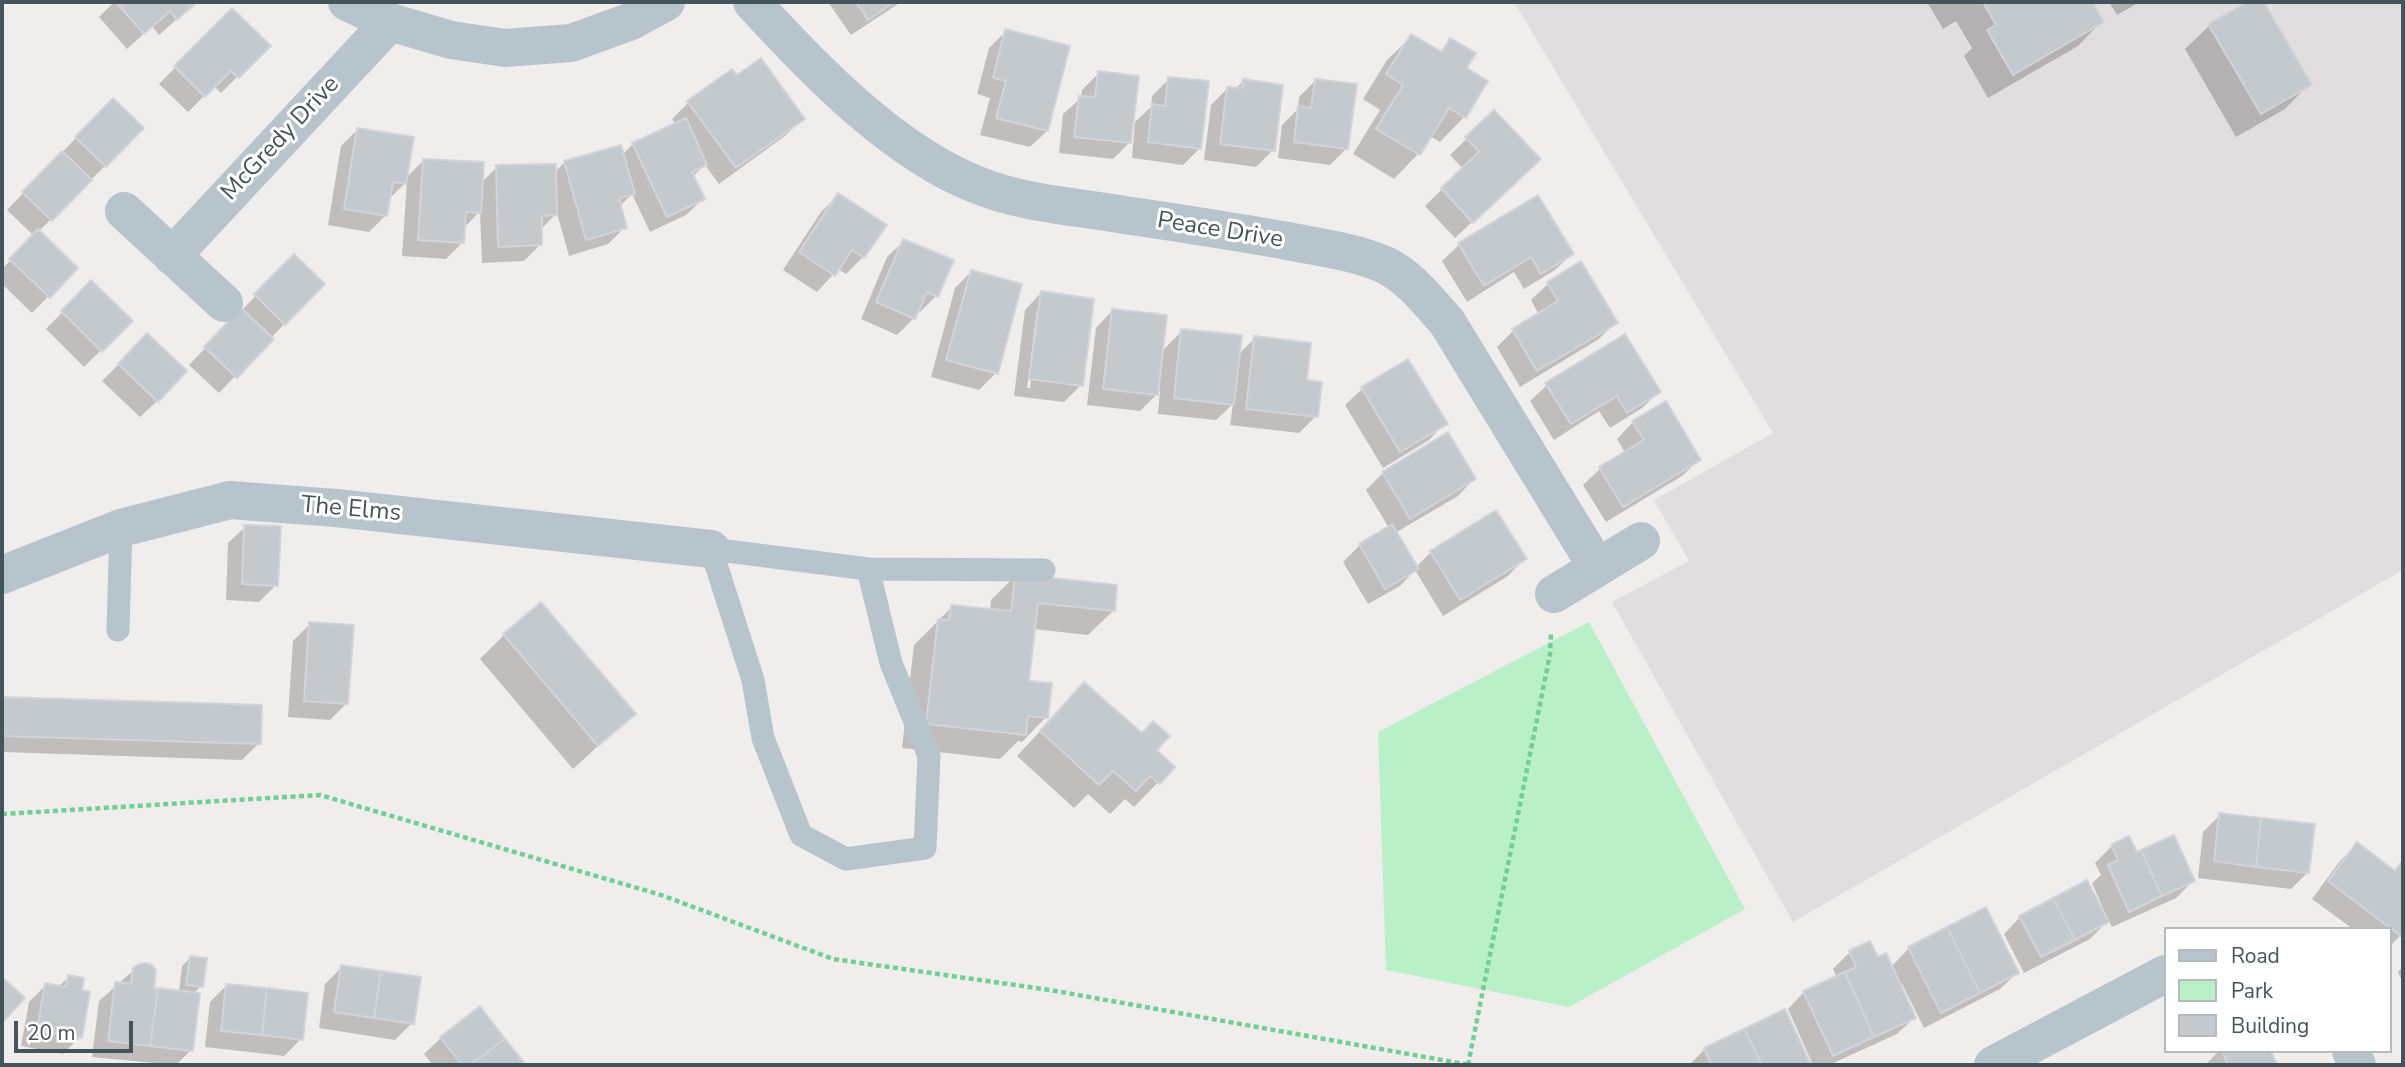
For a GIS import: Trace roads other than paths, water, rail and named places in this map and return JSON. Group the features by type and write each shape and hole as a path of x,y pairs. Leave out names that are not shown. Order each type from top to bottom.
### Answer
{"street":[{"path":"347,2 390,22 451,40 505,48 571,43 629,22 666,2"},
{"name":"Peace Drive","path":"752,2 881,128 931,164 980,186 1024,200 1268,238 1346,253 1387,266 1416,287 1447,322 1597,567"},
{"name":"McGredy Drive","path":"172,256 390,22"},
{"path":"124,211 223,303"},
{"name":"The Elms","path":"2,575 121,528 230,500 336,508 711,549"},
{"path":"1554,594 1642,541"},
{"path":"1993,1065 2164,975"}],"lane":[{"path":"118,630 121,528"},
{"path":"868,569 891,663 929,755 925,848 846,859 801,835 763,738 753,680 711,549 868,569 1044,570"}]}
